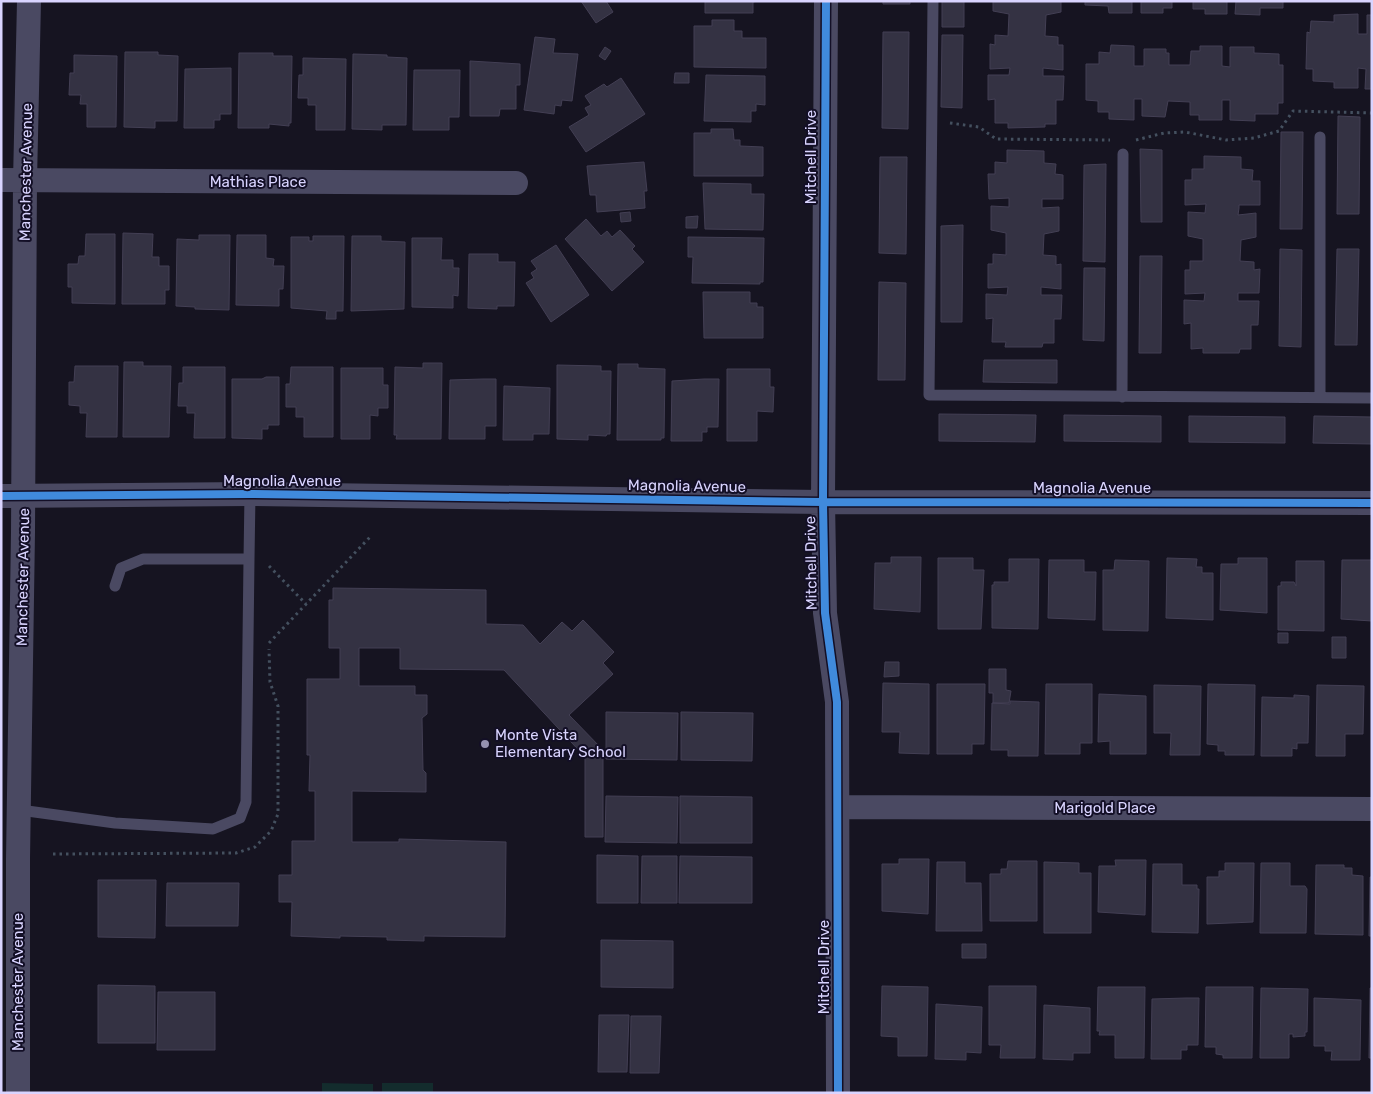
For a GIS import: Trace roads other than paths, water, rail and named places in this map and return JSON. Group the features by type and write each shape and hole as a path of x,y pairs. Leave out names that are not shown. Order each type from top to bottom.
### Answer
{"street":[{"name":"Manchester Avenue","path":"18,1093 18,859 11,810 12,496 25,181 29,1"},
{"name":"Mitchell Drive","path":"826,1 823,502 825,613 837,702 839,807 838,1093"},
{"name":"Mathias Place","path":"1,180 516,183"},
{"name":"Magnolia Avenue","path":"12,496 250,494 823,502 1372,503"},
{"name":"Marigold Place","path":"839,807 1372,809"}],"lane":[{"path":"933,1 929,395 1372,398"},
{"path":"1320,137 1320,397"},
{"path":"1122,397 1123,154"},
{"path":"11,810 115,823 212,829 240,818 246,802 250,494"},
{"path":"114,586 121,568 143,559 249,559"}],"place":[{"name":"Monte Vista Elementary School","path":"485,744"}]}
